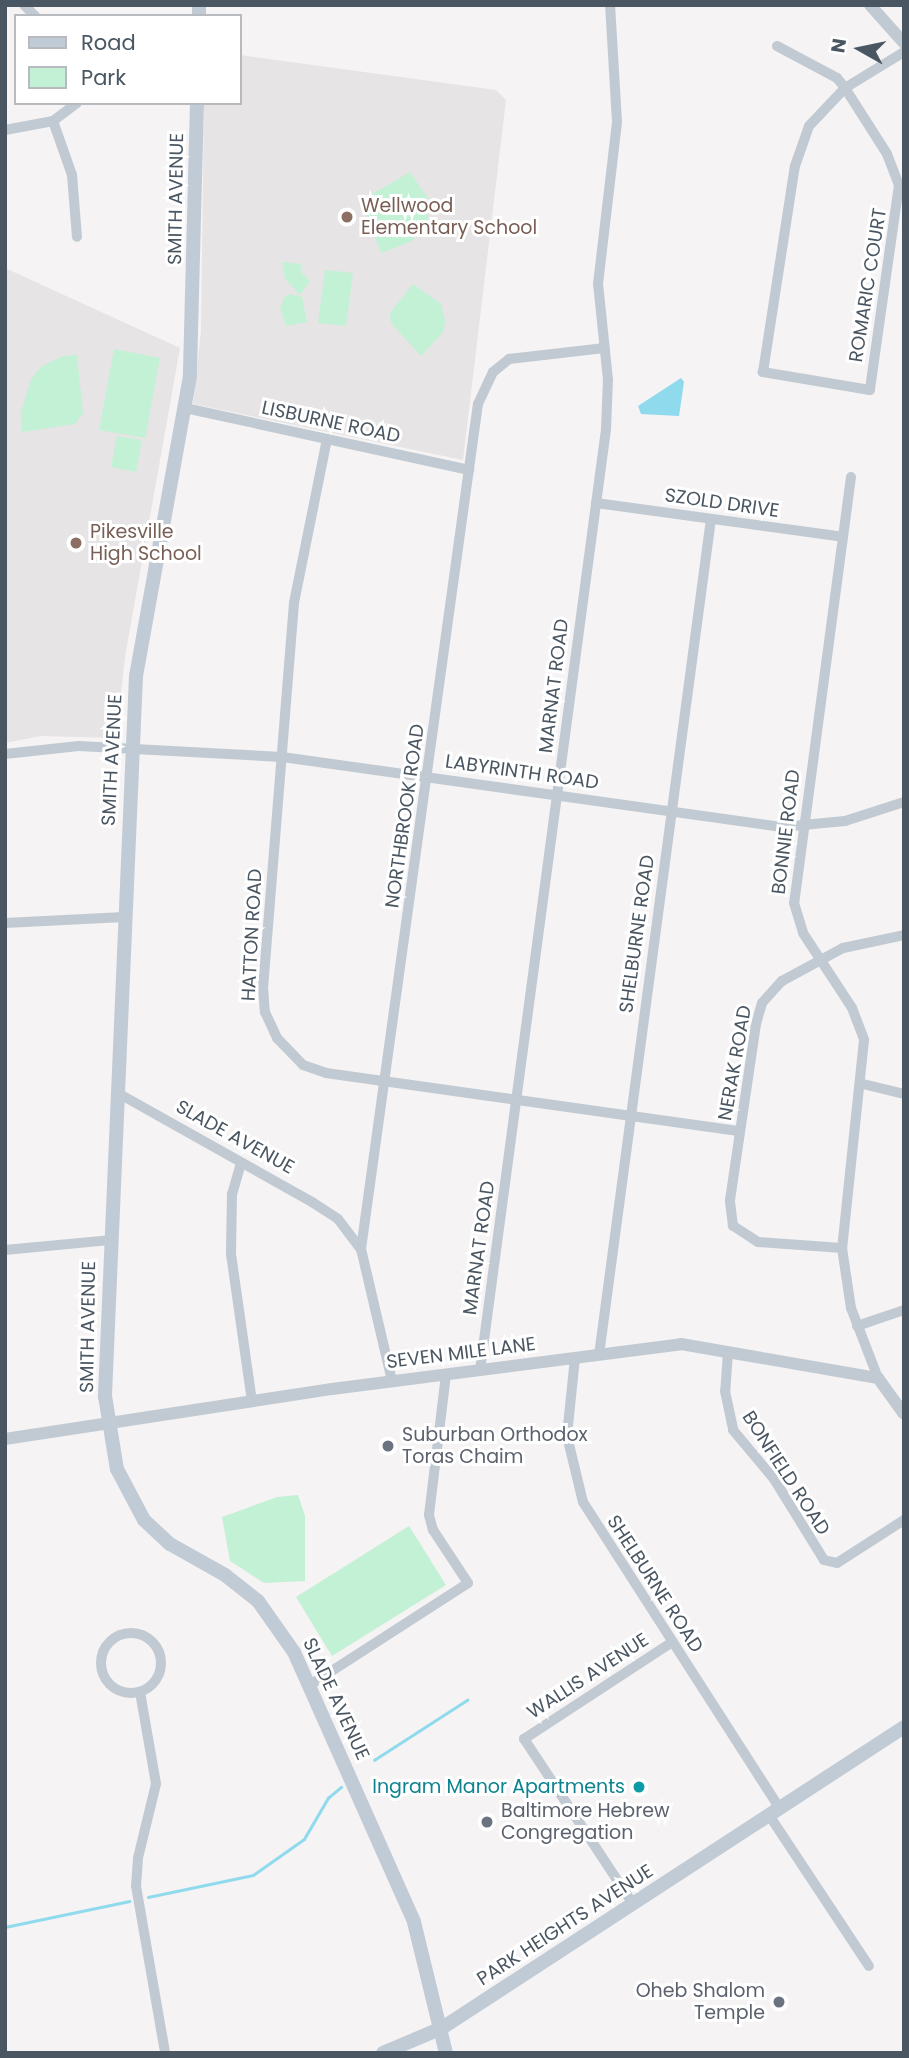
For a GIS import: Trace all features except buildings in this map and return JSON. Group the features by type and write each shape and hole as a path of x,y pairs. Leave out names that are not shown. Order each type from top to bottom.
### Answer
{"main road":[{"name":"SMITH AVENUE","path":"109,1422 104,1381 131,748 139,655 185,408 194,328 197,105"},
{"name":"SLADE AVENUE","path":"109,1422 123,1488 144,1520 170,1544 225,1575 258,1601 282,1631 310,1685 414,1922 446,2053"},
{"name":"PARK HEIGHTS AVENUE","path":"383,2053 442,2028 904,1727"}],"street":[{"name":"MARNAT ROAD","path":"481,1370 608,404 598,260 617,112 610,5"},
{"path":"870,5 904,43"},
{"name":"ROMARIC COURT","path":"777,46 825,69 845,88 887,154 899,185 899,208 870,390 763,372 799,152 815,117 845,88"},
{"path":"845,88 904,52"},
{"path":"5,130 53,121 74,105"},
{"path":"53,121 72,175 77,237"},
{"name":"NORTHBROOK ROAD","path":"392,1381 361,1249 387,1082 481,391 500,364 529,355 604,348"},
{"name":"LISBURNE ROAD","path":"185,408 470,470"},
{"name":"HATTON ROAD","path":"327,439 294,603 263,986 265,1012 284,1049 303,1065 326,1073 740,1131"},
{"name":"BONNIE ROAD","path":"851,477 803,827 795,914 819,960 862,1029 863,1084 842,1248 857,1326 878,1378"},
{"name":"SZOLD DRIVE","path":"596,503 843,537"},
{"name":"SHELBURNE ROAD","path":"599,1355 711,519"},
{"name":"LABYRINTH ROAD","path":"5,754 52,746 282,757 803,827 845,821 904,802"},
{"path":"5,923 124,917"},
{"name":"NERAK ROAD","path":"842,1248 801,1248 749,1239 733,1226 730,1200 762,1003 777,984 819,960 860,941 904,935"},
{"path":"863,1084 904,1094"},
{"name":"SLADE AVENUE","path":"116,1092 338,1219 361,1249"},
{"path":"241,1163 232,1194 231,1254 251,1401"},
{"path":"5,1250 110,1240"},
{"path":"857,1326 904,1310"},
{"name":"SEVEN MILE LANE","path":"5,1439 392,1381 681,1345 878,1378"},
{"name":"BONFIELD ROAD","path":"728,1352 724,1391 733,1430 774,1479 818,1554 831,1564 904,1520"},
{"name":"SHELBURNE ROAD","path":"575,1358 567,1436 578,1489 601,1535 672,1642 869,1966"},
{"path":"310,1685 468,1583 433,1530 429,1515 446,1375"},
{"path":"878,1378 904,1414"},
{"path":"125,1633 143,1635 160,1654 160,1673 140,1692 117,1689 104,1676 104,1650 125,1633"},
{"name":"WALLIS AVENUE","path":"633,1904 524,1739 672,1642"},
{"path":"140,1692 156,1784 138,1857 136,1886 165,2053"}],"shaded area":[{"name":"Wellwood Elementary School","path":"242,55 496,90 506,100 463,460 193,404 201,331 204,105 242,105"},
{"name":"Pikesville High School","path":"5,268 180,348 125,657 116,738 41,736 5,743"}],"green space":[{"path":"410,172 429,200 427,226 410,242 381,253 363,206 367,197"},
{"path":"282,262 301,264 301,272 310,281 300,295 285,279"},
{"path":"325,270 353,273 346,326 318,323"},
{"path":"413,284 441,304 445,320 444,331 421,356 391,323 390,313"},
{"path":"291,294 302,297 307,322 286,326 280,308 285,296"},
{"path":"114,349 160,358 145,438 99,430"},
{"path":"77,355 83,413 75,424 22,432 21,412 31,379 42,366 63,356"},
{"path":"117,436 142,440 136,472 111,467"},
{"path":"298,1495 305,1516 305,1581 264,1583 230,1561 222,1517 277,1497"},
{"path":"409,1526 446,1585 332,1656 296,1597"}],"water":[{"path":"681,378 684,382 679,416 641,414 638,406"}],"waterway":[{"path":"374,1760 467,1700"},
{"path":"148,1897 253,1875 304,1839 328,1798 341,1787"},
{"path":"5,1927 129,1901"}],"place":[{"name":"Wellwood Elementary School","path":"347,217"},
{"name":"Pikesville High School","path":"76,543"},
{"name":"Suburban Orthodox Toras Chaim","path":"388,1446"},
{"name":"Ingram Manor Apartments","path":"639,1787"},
{"name":"Baltimore Hebrew Congregation","path":"487,1822"},
{"name":"Oheb Shalom Temple","path":"779,2002"}]}
